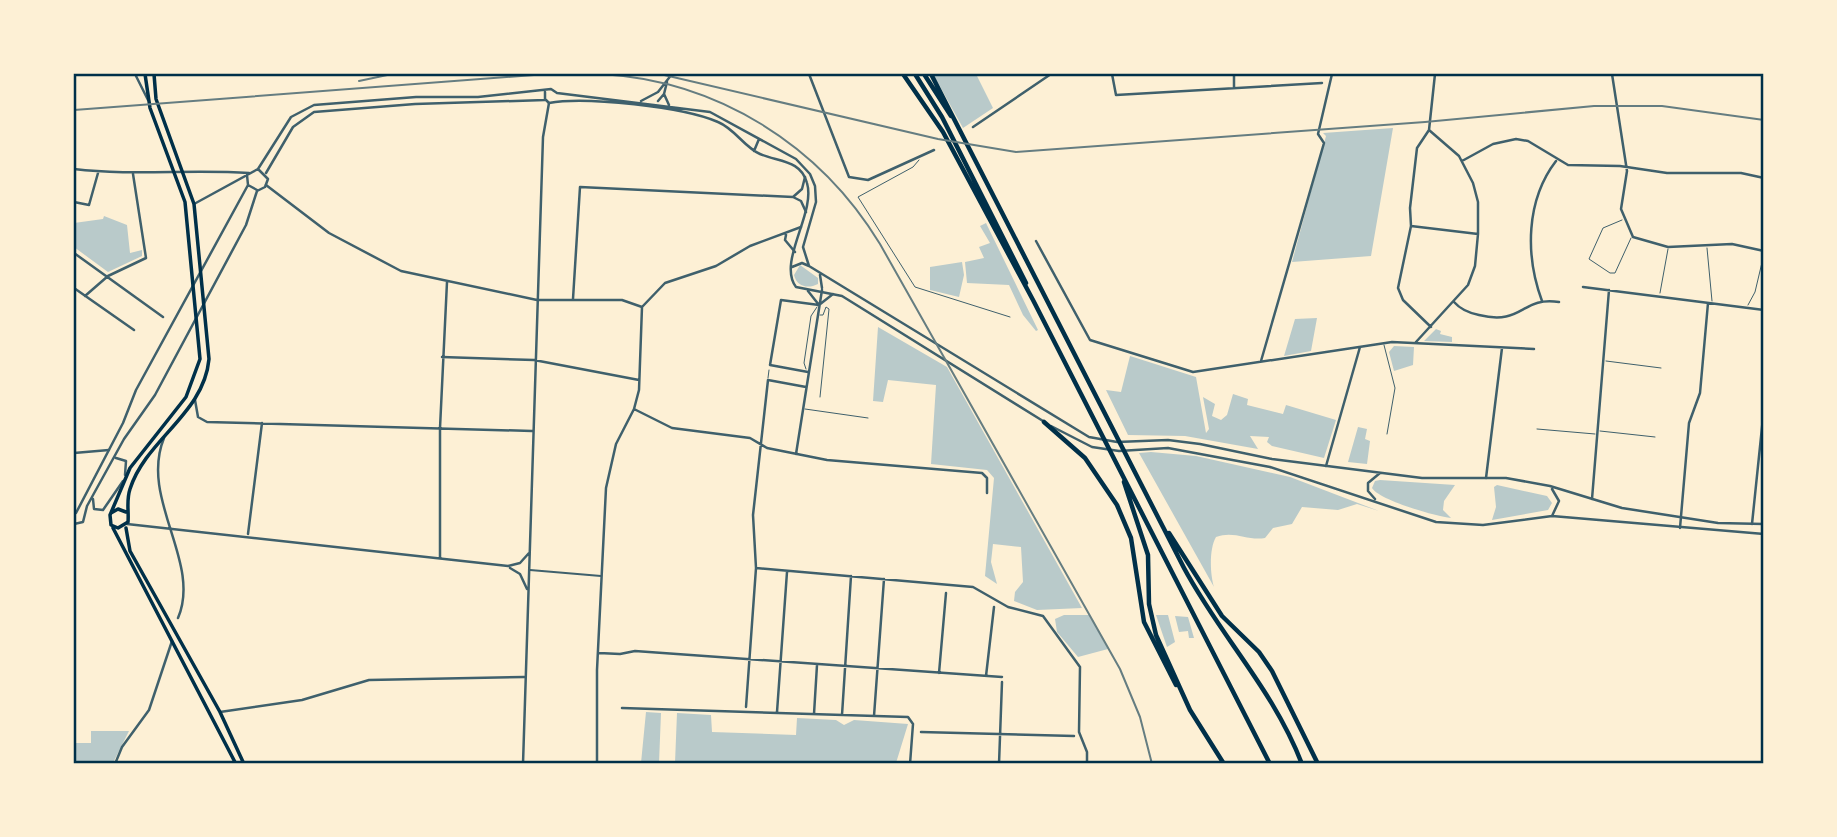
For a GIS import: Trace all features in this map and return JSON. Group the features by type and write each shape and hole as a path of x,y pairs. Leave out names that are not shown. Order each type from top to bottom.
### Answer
{"highway":[{"path":"903,74 943,132 1033,300 1270,764"},
{"path":"915,74 943,117 1012,251 1033,300"},
{"path":"924,74 962,135"},
{"path":"931,74 1207,610 1281,714 1302,764"},
{"path":"1044,422 1084,458 1117,505 1132,538 1141,613 1150,639 1224,764"},
{"path":"1118,464 1148,555 1150,614 1156,635 1184,697"},
{"path":"1160,521 1222,616 1266,662 1318,764"}],"main road":[{"path":"145,74 150,108 185,202 200,359 192,385 135,460 109,521 236,764"},
{"path":"153,74 156,99 194,204 206,316 208,367 195,400 134,478 128,495 127,525 131,551 219,712 244,764"},
{"path":"111,513 121,509 127,514"},
{"path":"113,526 118,528 127,525"}],"street":[{"path":"135,74 148,100"},
{"path":"639,102 664,87 671,74"},
{"path":"809,74 846,174 857,181 868,180 934,150"},
{"path":"972,127 1051,74"},
{"path":"1112,74 1115,95 1322,83"},
{"path":"1234,74 1234,89"},
{"path":"1261,361 1324,143 1318,134 1332,74"},
{"path":"1430,327 1403,300 1398,291 1411,226 1410,208 1418,148 1429,130 1435,74"},
{"path":"1612,74 1626,166 1622,209 1632,236 1668,247 1732,244 1763,252"},
{"path":"664,87 669,105"},
{"path":"194,204 258,169 291,117 314,105 545,92 551,89 557,93 657,102 721,116 804,165 815,186 816,202 803,247 808,266"},
{"path":"523,764 534,360 543,137 547,101 545,92"},
{"path":"656,109 658,92"},
{"path":"556,100 557,93"},
{"path":"657,102 664,94"},
{"path":"642,307 622,300 537,300 401,271 346,243 301,213 266,185 265,173 293,127 314,112 415,104 583,100 656,109 717,121 738,134 754,150 794,164 805,177 809,193 792,268 792,281 796,287 808,291 835,293 1044,422 1093,447 1119,451 1168,448 1270,467 1419,518 1461,526 1512,523 1552,516 1763,534"},
{"path":"1414,343 1454,302 1473,276 1478,234 1477,193 1462,162 1437,134 1429,130"},
{"path":"1462,162 1493,144 1516,139 1528,141 1556,161 1568,165 1626,166 1656,172 1735,173 1763,178"},
{"path":"754,150 756,142 763,140"},
{"path":"1542,301 1531,252 1531,223 1536,202 1556,161"},
{"path":"74,169 133,174 192,170 248,174"},
{"path":"258,169 265,173"},
{"path":"74,202 89,205 98,172"},
{"path":"85,296 108,276 146,258 133,174"},
{"path":"248,174 248,185 257,191"},
{"path":"793,197 802,189 805,177"},
{"path":"240,180 246,180"},
{"path":"83,517 75,514 109,450 136,390 248,185"},
{"path":"74,524 78,527 113,460 155,395 246,225 257,191 266,185"},
{"path":"573,299 580,187 793,197 801,201 806,212"},
{"path":"1411,226 1478,234"},
{"path":"597,764 598,653 609,466 615,444 634,409 639,380 642,307 665,284 716,266 750,246 801,227"},
{"path":"786,234 787,242 795,252"},
{"path":"1036,241 1087,336 1094,342 1193,372 1384,343 1534,349"},
{"path":"74,253 163,317"},
{"path":"792,268 802,263 808,266 1089,437 1116,442 1168,440 1272,459 1422,478 1506,478 1681,518 1763,524"},
{"path":"796,454 822,290 820,275"},
{"path":"440,558 440,428 447,282"},
{"path":"1583,287 1763,310"},
{"path":"74,288 134,330"},
{"path":"1592,499 1609,290"},
{"path":"808,291 819,305"},
{"path":"808,372 770,365 781,300 819,305 835,293"},
{"path":"1454,302 1467,312 1498,320 1509,318 1542,301 1559,302"},
{"path":"1680,528 1689,424 1700,393 1710,302"},
{"path":"1326,466 1360,346"},
{"path":"1486,478 1502,348"},
{"path":"442,357 534,360 639,380"},
{"path":"746,707 756,568 753,515 768,380 806,387"},
{"path":"195,400 197,414 203,421 532,431"},
{"path":"1752,525 1763,408"},
{"path":"634,409 672,428 750,438 760,444 827,460 982,474 987,478 987,493"},
{"path":"247,535 262,423"},
{"path":"164,438 159,461 168,528 186,594 178,618"},
{"path":"74,453 109,450"},
{"path":"94,495 93,507 100,511 125,479 125,461 120,458 113,460"},
{"path":"1270,467 1269,462 1272,459"},
{"path":"1378,502 1367,487 1371,478 1380,473"},
{"path":"1550,486 1559,501 1552,516"},
{"path":"127,525 247,535 508,566 520,563 530,551"},
{"path":"508,566 520,574 528,592"},
{"path":"756,568 980,589 1008,607 1043,616 1078,663 1080,733 1087,752 1087,764"},
{"path":"529,569 602,576"},
{"path":"778,712 787,572"},
{"path":"842,715 851,576"},
{"path":"874,716 884,579"},
{"path":"939,673 946,593"},
{"path":"986,676 994,607"},
{"path":"115,764 122,747 149,710 173,640"},
{"path":"598,653 620,654 635,651 1002,677"},
{"path":"814,714 817,665"},
{"path":"219,712 302,700 369,680 524,677"},
{"path":"999,764 1002,682"},
{"path":"622,708 778,712 912,720 910,764"},
{"path":"921,732 1074,736"}],"lane":[{"path":"1316,141 1318,134"},
{"path":"920,158 913,167 858,197 915,287 1010,317"},
{"path":"1624,219 1603,228 1589,259 1610,273 1615,273 1632,236"},
{"path":"1707,246 1710,302"},
{"path":"1660,293 1668,247"},
{"path":"1748,305 1763,252"},
{"path":"808,372 804,363 811,316 819,305"},
{"path":"817,314 823,315 826,307 829,310 820,397"},
{"path":"1384,343 1395,388 1387,434"},
{"path":"1603,361 1661,368"},
{"path":"768,380 769,370"},
{"path":"803,408 868,418"},
{"path":"1538,429 1655,437"}],"shaded area":[{"path":"933,74 976,74 993,108 963,128"},
{"path":"1393,128 1371,256 1292,262 1326,136 1323,133"},
{"path":"104,216 127,225 130,253 142,250 142,256 108,272 74,247 74,223 103,219"},
{"path":"986,223 1038,330 1036,331 1023,315 1009,285 967,283 965,262 984,258 979,247 990,243 980,226"},
{"path":"962,262 964,275 959,297 930,290 930,267"},
{"path":"800,265 818,278 818,284 807,287 798,282 794,275"},
{"path":"1317,318 1311,351 1284,356 1295,319"},
{"path":"878,327 947,367 1082,608 1037,610 1014,601 1015,592 1023,582 1021,547 993,544 991,562 997,584 985,576 994,478 987,470 931,464 936,385 888,380 883,402 873,401"},
{"path":"1436,329 1441,331 1440,334 1452,337 1452,342 1424,341"},
{"path":"1394,346 1414,347 1413,365 1394,371 1389,352"},
{"path":"1130,356 1196,377 1206,433 1209,429 1203,397 1215,404 1212,416 1221,420 1227,415 1233,394 1248,399 1247,405 1283,414 1286,405 1336,420 1324,458 1272,446 1267,442 1269,437 1250,436 1258,449 1185,436 1128,435 1106,390 1121,392"},
{"path":"1358,427 1367,429 1365,439 1370,441 1367,464 1348,462"},
{"path":"1139,453 1196,456 1290,477 1379,511 1357,504 1338,510 1302,507 1292,524 1273,528 1265,538 1229,535 1216,537 1211,562 1214,587"},
{"path":"1375,481 1455,485 1444,501 1443,510 1451,518 1420,511 1377,493 1372,488"},
{"path":"1497,485 1547,496 1552,503 1548,510 1492,520 1496,507 1494,487"},
{"path":"1064,615 1089,615 1108,649 1078,657 1057,632 1055,619"},
{"path":"1156,615 1168,615 1175,642 1167,647"},
{"path":"1175,616 1188,617 1194,638 1189,638 1188,631 1179,632"},
{"path":"646,712 661,713 659,763 641,763"},
{"path":"677,713 711,715 712,732 796,735 797,718 836,720 844,725 854,720 908,724 896,763 675,763"},
{"path":"91,731 129,731 113,763 74,763 74,743 91,743"}],"railway":[{"path":"359,81 392,74"},
{"path":"74,110 547,74"},
{"path":"602,74 645,79 686,90 725,105 762,124 828,177 856,209 880,244 1120,669 1140,717 1152,764"},
{"path":"660,74 938,139 1016,152 1425,122 1594,106 1662,106 1764,120"}]}
